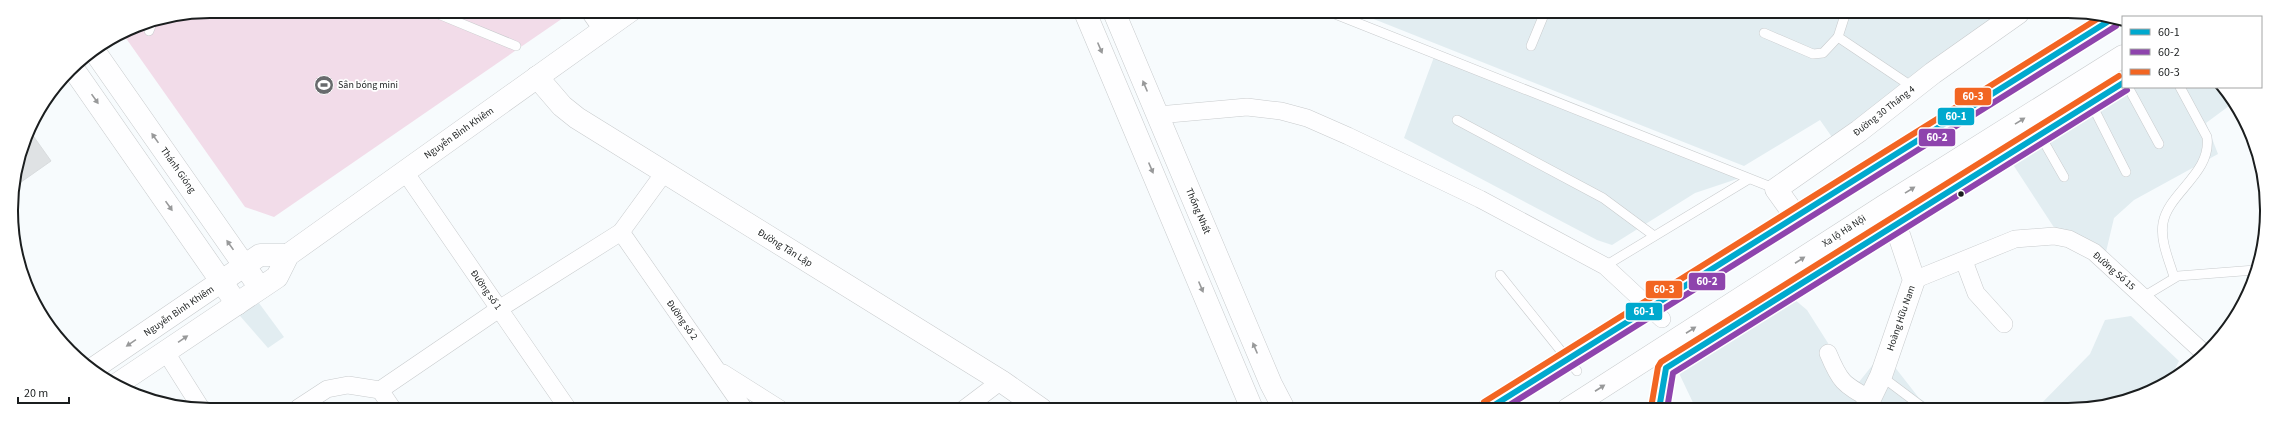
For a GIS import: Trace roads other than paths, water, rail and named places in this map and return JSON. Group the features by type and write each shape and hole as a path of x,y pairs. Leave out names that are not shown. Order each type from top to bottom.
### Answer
{"main road":[{"name":"Nguyễn Bỉnh Khiêm","path":"122,381 277,277 288,255 621,18"},
{"path":"1088,18 1250,403"},
{"name":"Thống Nhất","path":"1117,18 1271,384 1281,403"},
{"name":"Đường 30 Tháng 4","path":"1776,189 1859,131 1914,88 2011,18"},
{"path":"1800,223 2107,22"},
{"path":"1499,403 1572,365 1800,223 2122,30"},
{"name":"Thánh Gióng","path":"97,55 260,288"},
{"name":"Xa lộ Hà Nội","path":"1662,360 1884,206 2122,57"},
{"path":"76,73 237,304"},
{"name":"Đường Tân Lập","path":"538,77 553,96 578,118 664,173 1001,380 1033,403"},
{"name":"Xa lộ Hà Nội","path":"1580,403 1662,360 1896,226 2122,84"},
{"path":"1971,151 1982,171"},
{"path":"1947,167 1958,186"},
{"path":"1776,189 1800,223"},
{"name":"Hoàng Hữu Nam","path":"1868,403 1881,376 1914,280 1896,226 1884,206"},
{"name":"Nguyễn Bỉnh Khiêm","path":"97,366 260,256 288,255"},
{"path":"1660,403 1662,360"},
{"path":"1524,403 1572,365"},
{"path":"1251,403 1271,384"}],"street":[{"path":"594,18 603,31"},
{"path":"1158,115 1247,107 1281,111 1306,118 1348,136 1480,199 1605,266 1656,313"},
{"name":"Đường số 1","path":"405,172 564,403"},
{"path":"306,403 327,389 348,385 380,390 499,309 621,232 664,173"},
{"name":"Đường số 2","path":"621,232 740,403"},
{"name":"Đường Số 15","path":"1914,280 2015,240 2054,236 2069,240 2094,252 2200,350"},
{"path":"1964,261 1976,293 2004,324"},
{"path":"165,351 196,403"},
{"path":"1828,353 1837,375 1846,386 1867,403"},
{"path":"716,368 771,403"},
{"path":"972,403 1001,380"},
{"path":"380,390 389,403"}],"lane":[{"path":"448,18 516,46"},
{"path":"1345,18 1776,189"},
{"path":"1531,46 1543,18"},
{"path":"1764,33 1813,54 1823,53 1838,37 1844,18"},
{"path":"1838,37 1914,88"},
{"path":"2129,88 2159,144"},
{"path":"2174,277 2164,240 2165,217 2201,165 2208,145 2207,137 2181,88"},
{"path":"2091,103 2126,172"},
{"path":"1457,120 1603,198 1653,235"},
{"path":"2040,135 2064,176"},
{"path":"1605,266 1653,235 1749,179"},
{"path":"2143,297 2174,277 2190,274 2250,270"},
{"path":"1500,275 1572,365"},
{"path":"1881,376 1916,403"}],"place":[{"name":"Sân bóng mini","path":"324,85"}]}
